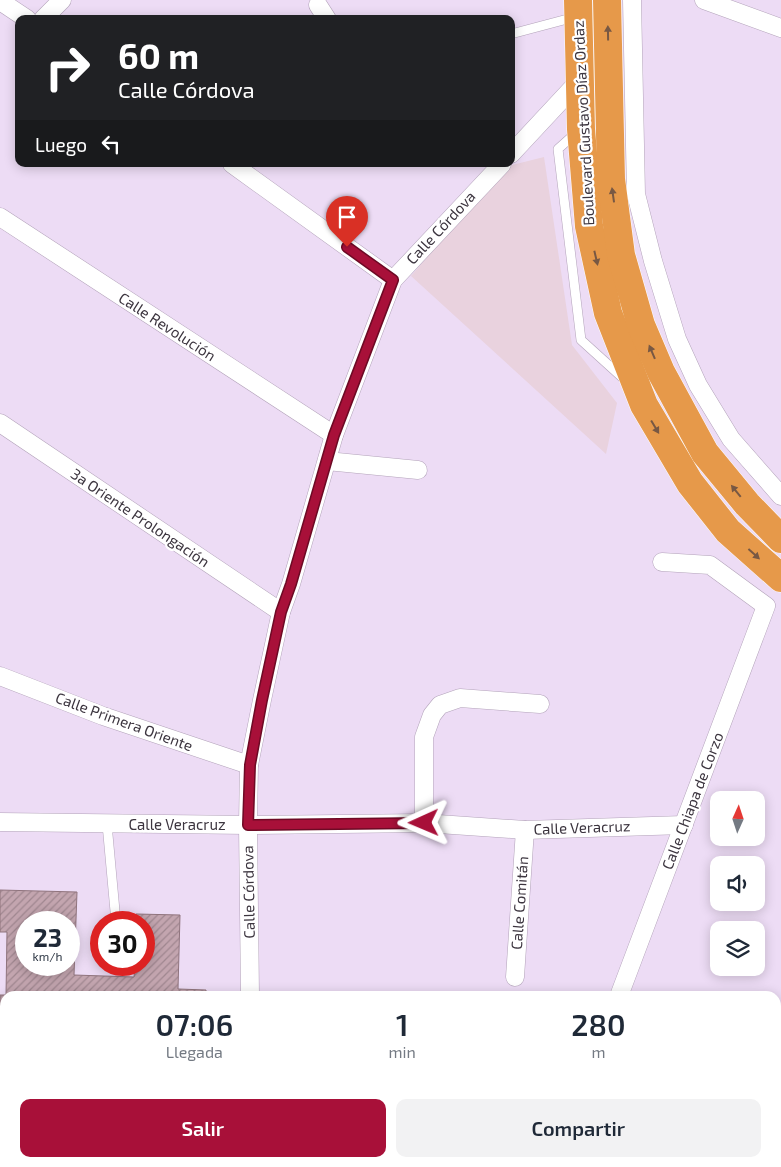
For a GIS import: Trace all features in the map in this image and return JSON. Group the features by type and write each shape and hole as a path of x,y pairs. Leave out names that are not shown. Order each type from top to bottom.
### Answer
{"highway":[{"name":"Boulevard Gustavo Díaz Ordaz","path":"607,0 611,179 622,255 641,325 661,372 705,453 747,504 781,539"},
{"name":"Boulevard Gustavo Díaz Ordaz","path":"578,8 581,129 589,226 608,312 638,392 654,425 690,483 728,531 781,578"}],"street":[{"path":"47,15 62,0"},
{"path":"632,0 636,194 653,261 677,339 698,385 731,439 781,496"},
{"path":"704,0 781,28"},
{"path":"0,1 21,15"},
{"path":"515,150 579,81"},
{"path":"239,167 393,280"},
{"name":"Calle Córdova","path":"250,991 248,825 250,765 281,612 291,584 334,435 393,280 499,167"},
{"name":"Calle Revolución","path":"0,217 334,435"},
{"name":"3a Oriente Prolongación","path":"0,423 281,612"},
{"path":"327,461 418,470"},
{"name":"Calle Chiapa de Corzo","path":"622,991 766,606 710,565 662,562"},
{"name":"Calle Primera Oriente","path":"0,676 103,716 250,765"},
{"path":"424,823 424,737 432,715 440,705 460,698 540,704"},
{"name":"Calle Veracruz","path":"0,822 248,825 424,823 525,830 684,824"},
{"name":"Calle Comitán","path":"515,977 525,830"}],"lane":[{"path":"515,32 578,8"},
{"path":"108,824 115,911"}],"shaded area":[{"path":"544,157 572,345 617,403 606,454 411,276 504,167 515,167 515,164"}],"building":[{"path":"0,890 77,892 76,911 15,911 15,976 155,976 155,914 180,915 178,989 206,990 206,991 6,991 7,932 0,932"}],"route":[{"path":"347,247 393,280 334,435 291,584 281,612 250,765 248,825 424,823"}]}
